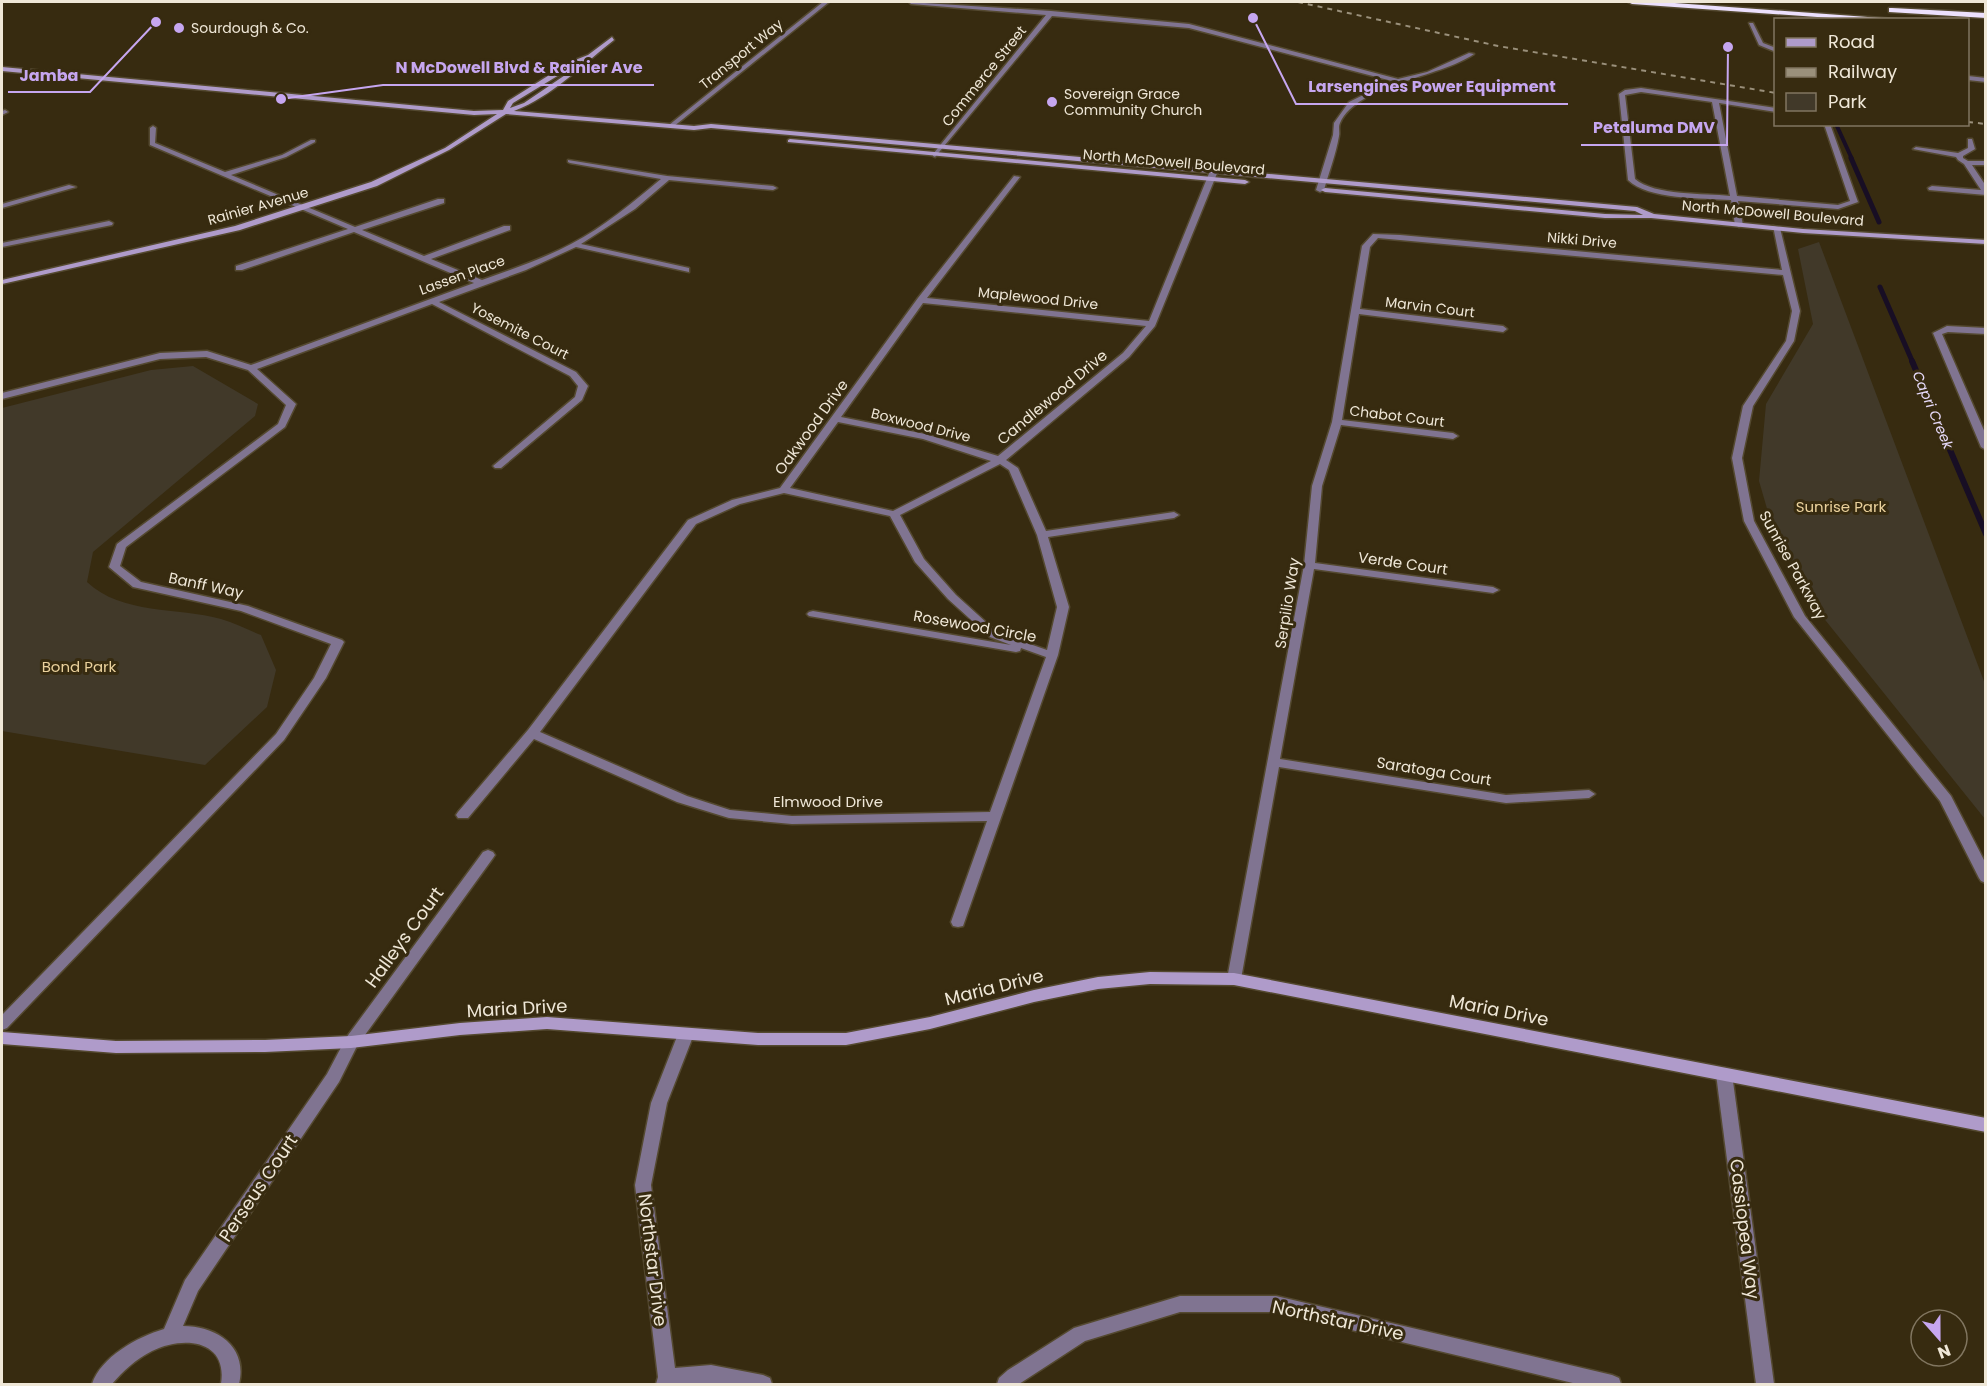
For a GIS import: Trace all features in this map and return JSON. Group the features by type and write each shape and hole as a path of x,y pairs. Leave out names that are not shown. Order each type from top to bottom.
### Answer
{"highway":[{"path":"1632,2 1875,18"},
{"path":"1769,2 1986,16"},
{"path":"1969,24 1986,25"}],"main road":[{"name":"Rainier Avenue","path":"2,282 237,228 380,181 447,149 505,112 526,104 579,68 612,39"},
{"name":"North McDowell Boulevard","path":"2,62 487,106 505,112"},
{"name":"North McDowell Boulevard","path":"2,69 474,113 505,112 694,128 711,126 943,145 1605,216 1645,218 1652,216 1776,228 1986,242"},
{"name":"North McDowell Boulevard","path":"694,128 700,132 935,155 1212,175"},
{"name":"North McDowell Boulevard","path":"1893,237 1931,245 1986,250"},
{"name":"Maria Drive","path":"2,1038 116,1047 351,1042 460,1029 547,1023 758,1039 846,1039 930,1023 1034,996 1098,983 1150,978 1234,979 1986,1125"}],"street":[{"name":"Transport Way","path":"671,126 826,2"},
{"path":"911,2 1204,28 1398,81"},
{"name":"Commerce Street","path":"935,155 1051,13"},
{"path":"1751,24 1761,44 1774,49"},
{"path":"1321,186 1336,135 1336,124 1348,105 1398,81 1429,73 1471,54"},
{"path":"1969,78 1986,80"},
{"path":"1774,110 1641,90 1627,91 1622,94 1632,180 1661,192 1838,207 1854,202 1828,126"},
{"path":"1714,101 1739,225"},
{"path":"153,128 152,144 481,283"},
{"path":"1916,150 1959,154 1972,149 1970,140"},
{"path":"226,174 284,156 313,141"},
{"path":"1959,154 1961,160 1967,163 1986,163"},
{"path":"570,161 667,178 773,188"},
{"path":"1967,163 1986,192"},
{"name":"Candlewood Drive","path":"958,922 1053,655 1063,607 1042,534 1013,468 1000,460 1126,356 1152,324 1212,175"},
{"name":"Oakwood Drive","path":"463,815 532,733 692,522 736,502 784,490 921,300 1016,177"},
{"name":"Lassen Place","path":"251,368 481,283 575,245 632,207 667,178"},
{"path":"2,206 72,187"},
{"path":"1932,188 1986,192"},
{"path":"239,268 441,201"},
{"path":"2,245 109,223"},
{"path":"423,259 507,228"},
{"name":"Sunrise Parkway","path":"1776,228 1796,311 1790,341 1748,406 1737,458 1749,521 1800,617 1946,799 1986,878"},
{"name":"Nikki Drive","path":"1376,236 1786,273"},
{"name":"Serpilio Way","path":"1234,979 1309,565 1317,486 1337,422 1366,246 1376,236"},
{"path":"575,245 686,270"},
{"name":"Maplewood Drive","path":"921,300 1152,324"},
{"name":"Yosemite Court","path":"432,301 573,374 583,386 579,398 498,466"},
{"name":"Marvin Court","path":"1354,311 1503,329"},
{"path":"1986,331 1955,329 1937,333 1986,447"},
{"name":"Banff Way","path":"2,396 160,356 207,354 251,368 291,404 282,425 121,546 114,567 137,585 244,608 338,642 320,678 280,736 2,1024"},
{"name":"Boxwood Drive","path":"836,419 925,437 1000,460"},
{"name":"Chabot Court","path":"1337,422 1453,436"},
{"path":"784,490 894,514 1000,460"},
{"name":"Rosewood Circle","path":"894,514 919,560 952,597 994,635 1053,655"},
{"path":"1042,534 1174,515"},
{"name":"Verde Court","path":"1309,565 1493,590"},
{"name":"Rosewood Circle","path":"813,614 1053,655"},
{"name":"Elmwood Drive","path":"532,733 682,799 729,814 792,820 996,816"},
{"name":"Saratoga Court","path":"1275,762 1506,799 1589,794"},
{"name":"Halleys Court","path":"351,1042 488,855"},
{"name":"Northstar Drive","path":"666,1381 644,1185 659,1103 686,1034"},
{"name":"Perseus Court","path":"170,1336 191,1286 333,1078 351,1042"},
{"name":"Cassiopea Way","path":"1724,1074 1765,1384"},
{"name":"Northstar Drive","path":"1006,1384 1080,1335 1180,1304 1276,1304 1612,1384"},
{"path":"101,1384 127,1356 148,1343 170,1336 191,1334 209,1338 222,1348 230,1362 230,1384"},
{"path":"666,1381 711,1374 763,1384"}],"green space":[{"name":"Sunrise Park","path":"1819,242 1985,684 1985,819 1822,616 1775,536 1759,481 1766,404 1813,324 1798,249"},
{"name":"Bond Park","path":"193,366 258,404 255,416 93,552 87,582 101,593 133,605 204,615 221,619 261,635 276,670 267,707 205,765 2,731 2,408 151,370"}],"waterway":[{"name":"Capri Creek","path":"1837,126 1852,159"},
{"name":"Capri Creek","path":"1851,158 1879,222"},
{"name":"Capri Creek","path":"1880,287 1913,363"},
{"name":"Capri Creek","path":"1912,361 1986,534"}],"railway":[{"path":"1298,2 1498,46 1774,93"},
{"path":"1969,122 1986,124"}],"place":[{"name":"Larsengines Power Equipment","path":"1253,18"},
{"name":"Jamba","path":"156,22"},
{"name":"Sourdough & Co.","path":"179,28"},
{"name":"Petaluma DMV","path":"1728,47"},
{"name":"N McDowell Blvd & Rainier Ave","path":"281,99"},
{"name":"Sovereign Grace Community Church","path":"1052,102"}]}
